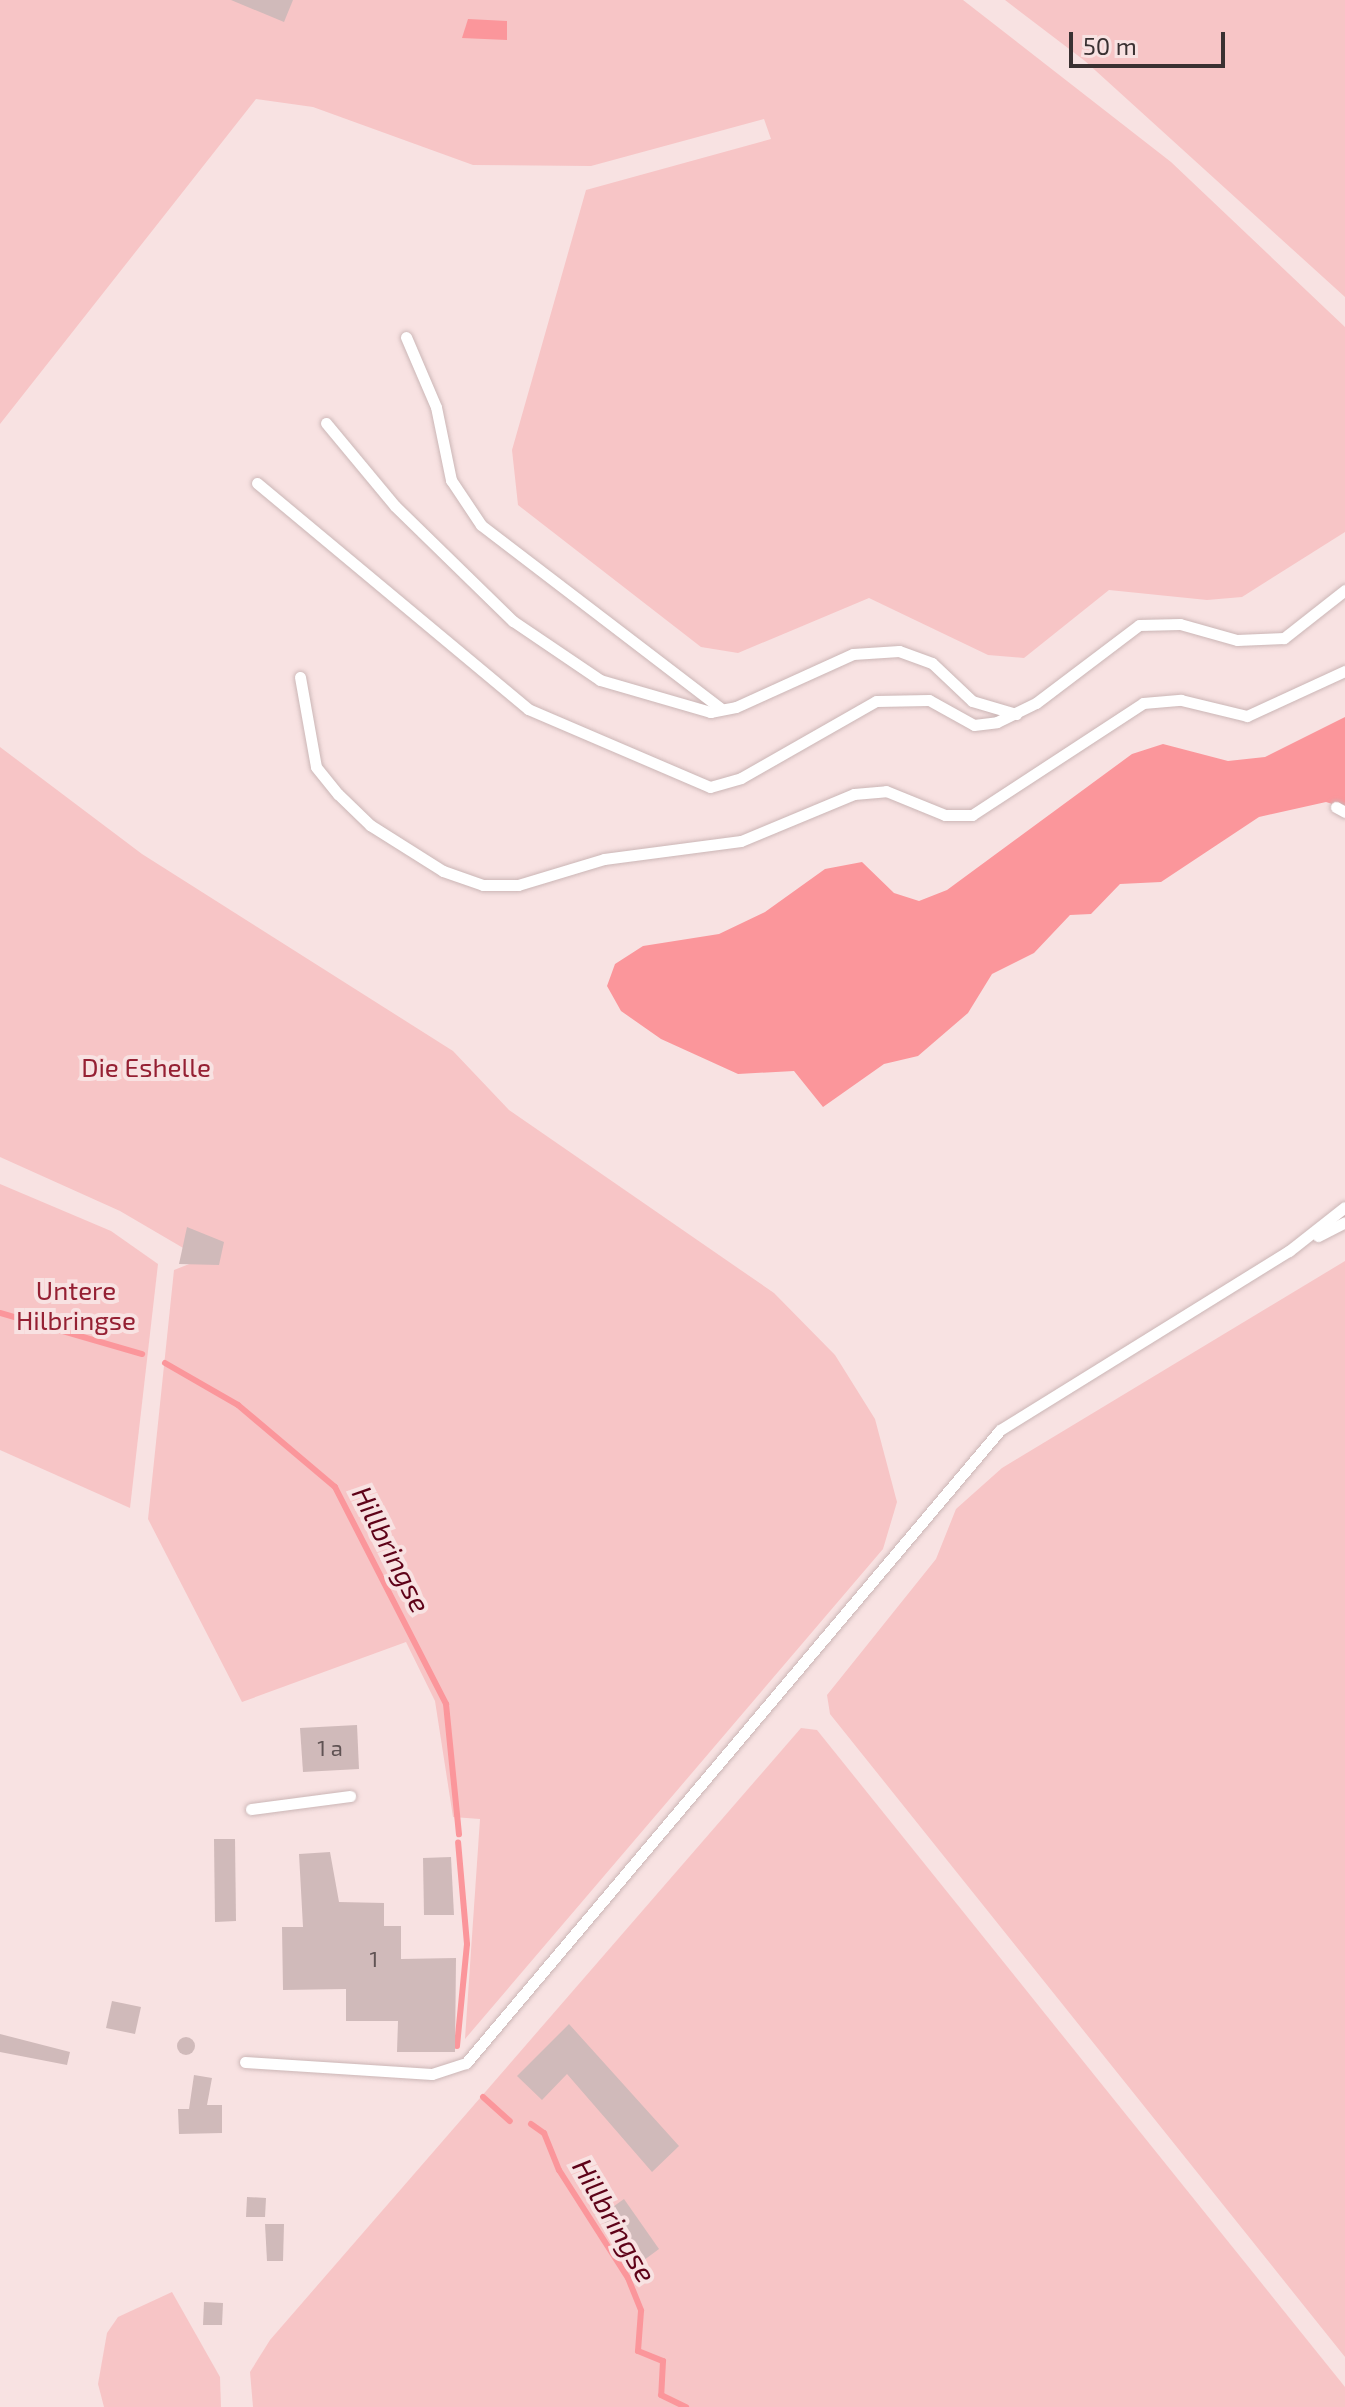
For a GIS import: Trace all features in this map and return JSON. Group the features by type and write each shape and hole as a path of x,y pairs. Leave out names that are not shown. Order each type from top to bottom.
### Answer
{"lane":[{"path":"406,337 436,407 451,480 481,525 722,709"},
{"path":"326,423 395,506 550,651 600,680 634,683 691,708 722,709 853,654 884,650 916,654 972,701 1017,714"},
{"path":"257,483 528,709 608,737 690,783 741,778 842,715 892,697 929,700 974,725 1017,714 1139,625 1180,624 1237,640 1284,638 1345,590"},
{"path":"300,677 316,767 348,804 443,871 483,885 518,885 604,859 741,841 854,794 886,791 945,815 972,815 1143,703 1181,700 1247,716 1345,671"},
{"path":"1289,1251 1345,1207"},
{"path":"245,2062 432,2074 466,2063 1000,1430 1289,1251 1345,1222"},
{"path":"251,1809 350,1796"}],"green space":[{"path":"0,0 963,0 1171,162 1345,327 1345,532 1242,597 1207,600 1109,590 1024,658 988,655 869,598 738,653 701,647 518,505 512,450 586,190 771,139 764,119 591,166 473,165 313,107 256,99 0,424"},
{"path":"1005,0 1345,0 1345,297 1085,61"},
{"name":"Die Eshelle","path":"0,747 142,854 453,1051 509,1110 774,1293 835,1355 875,1419 897,1502 883,1549 465,2039 480,1819 453,1817 435,1701 406,1642 242,1702 148,1519 174,1270 202,1259 120,1211 0,1157"},
{"name":"Untere Hilbringse","path":"0,1184 111,1231 158,1264 130,1508 0,1450"},
{"path":"1345,1261 1345,2357 830,1714 827,1695 936,1559 956,1509 1002,1468"},
{"path":"801,1728 817,1730 1345,2387 1345,2407 253,2407 250,2372 270,2340"},
{"path":"172,2292 220,2377 221,2407 104,2407 98,2384 107,2333 118,2317"}],"shaded area":[{"path":"468,19 507,21 507,40 462,38"},
{"path":"1345,717 1345,808 1326,802 1259,817 1161,882 1120,884 1091,914 1070,915 1034,953 992,974 968,1013 918,1056 884,1064 823,1107 794,1071 738,1074 661,1039 621,1011 607,986 615,964 643,946 719,934 765,912 825,869 862,862 894,893 919,901 947,890 1132,754 1163,744 1228,761 1265,757"}],"building":[{"path":"231,0 293,0 284,22"},
{"path":"187,1227 224,1242 219,1265 179,1264"},
{"path":"357,1725 359,1769 303,1772 300,1728"},
{"path":"214,1839 235,1839 236,1921 215,1922"},
{"path":"330,1852 339,1902 384,1903 384,1926 401,1926 401,1959 456,1958 455,2052 397,2052 398,2021 346,2021 346,1989 283,1990 282,1927 303,1927 299,1854"},
{"path":"451,1857 454,1915 424,1915 423,1858"},
{"path":"112,2001 141,2007 135,2034 106,2028"},
{"path":"569,2024 679,2146 652,2172 567,2074 542,2100 517,2076"},
{"path":"0,2034 70,2052 67,2065 0,2052"},
{"path":"186,2037 195,2046 186,2055 177,2046"},
{"path":"194,2075 212,2078 207,2105 222,2105 222,2133 179,2134 178,2109 189,2109"},
{"path":"247,2197 266,2198 265,2217 246,2217"},
{"path":"624,2199 659,2249 636,2266 600,2216"},
{"path":"265,2224 284,2224 283,2261 267,2261"},
{"path":"204,2302 223,2303 222,2325 203,2325"}],"waterway":[{"name":"Hillbringse","path":"0,1313 142,1354"},
{"name":"Hillbringse","path":"165,1363 238,1405 335,1487 446,1704 459,1834"},
{"name":"Hillbringse","path":"457,2046 467,1944 458,1842"},
{"name":"Hillbringse","path":"483,2097 510,2121"},
{"name":"Hillbringse","path":"531,2124 544,2133 559,2170 628,2278 641,2311 638,2351 663,2361 661,2395 686,2407"}]}
